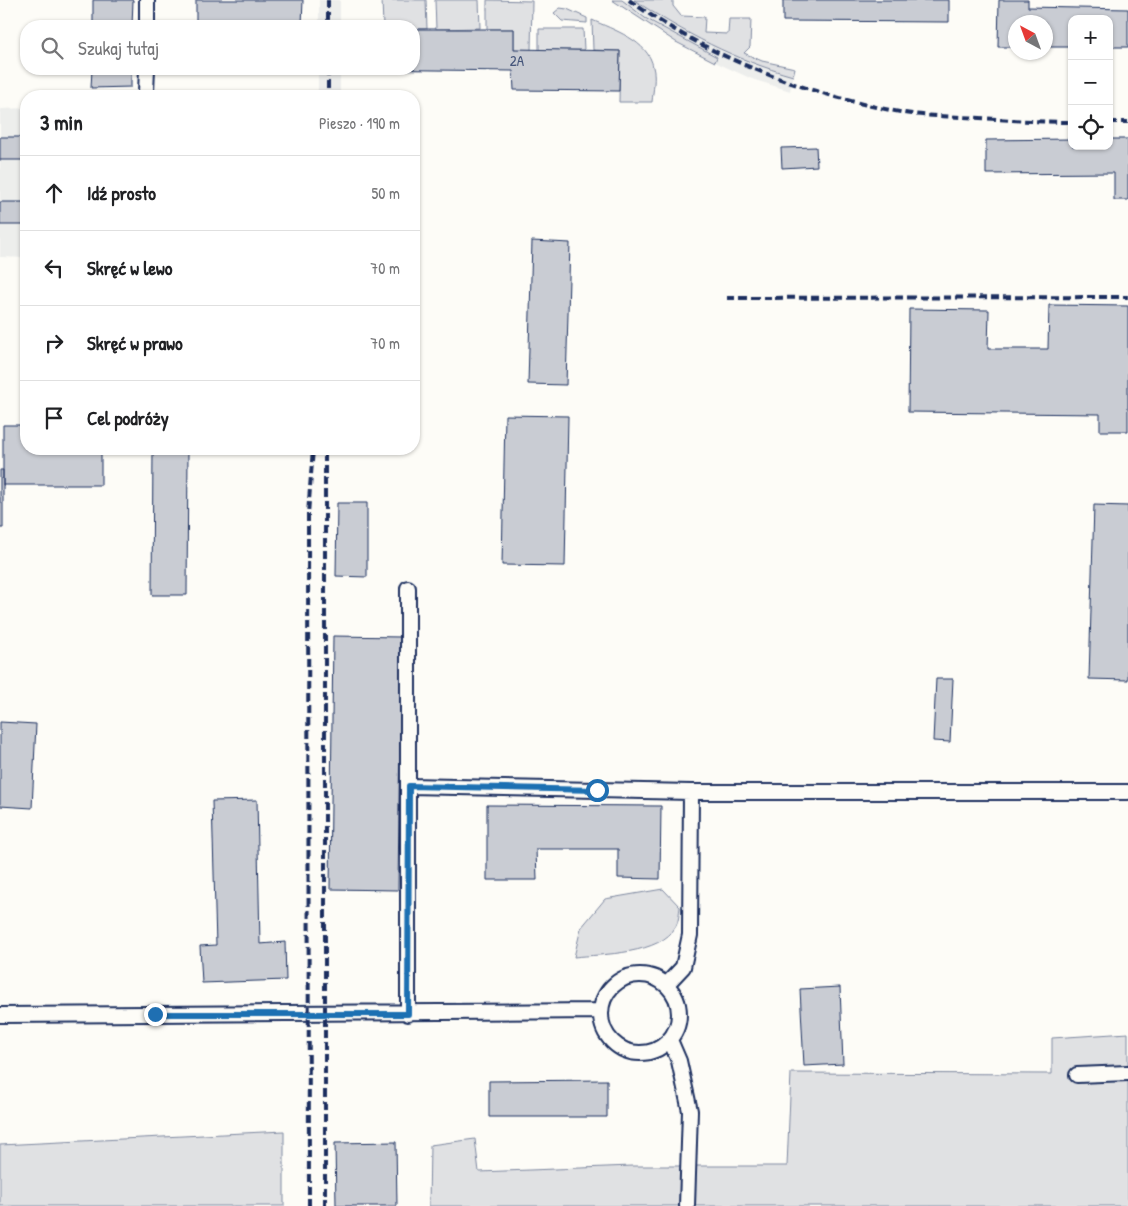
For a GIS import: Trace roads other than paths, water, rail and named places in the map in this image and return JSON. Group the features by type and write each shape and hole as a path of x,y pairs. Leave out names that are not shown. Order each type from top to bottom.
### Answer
{"lane":[{"path":"147,0 147,20"},
{"path":"146,90 147,75"},
{"path":"408,588 408,1014"},
{"path":"409,786 691,792 1128,792"},
{"path":"667,984 683,967 690,935 691,792"},
{"path":"646,974 667,984 676,998 680,1013 679,1023 670,1040 653,1051 642,1053 630,1052 619,1047 604,1028 602,1011 606,993 614,984 624,978 646,974"},
{"path":"0,1015 408,1014 602,1011"},
{"path":"670,1040 679,1061 690,1110 687,1206"},
{"path":"1077,1075 1128,1073"}],"railway":[{"path":"328,0 328,20"},
{"path":"629,0 692,40 761,72 832,96 912,114 1068,122"},
{"path":"328,75 328,90"},
{"path":"1113,122 1128,122"},
{"path":"727,298 1128,297"},
{"path":"309,1206 308,514 313,455"},
{"path":"325,455 325,1206"}]}
